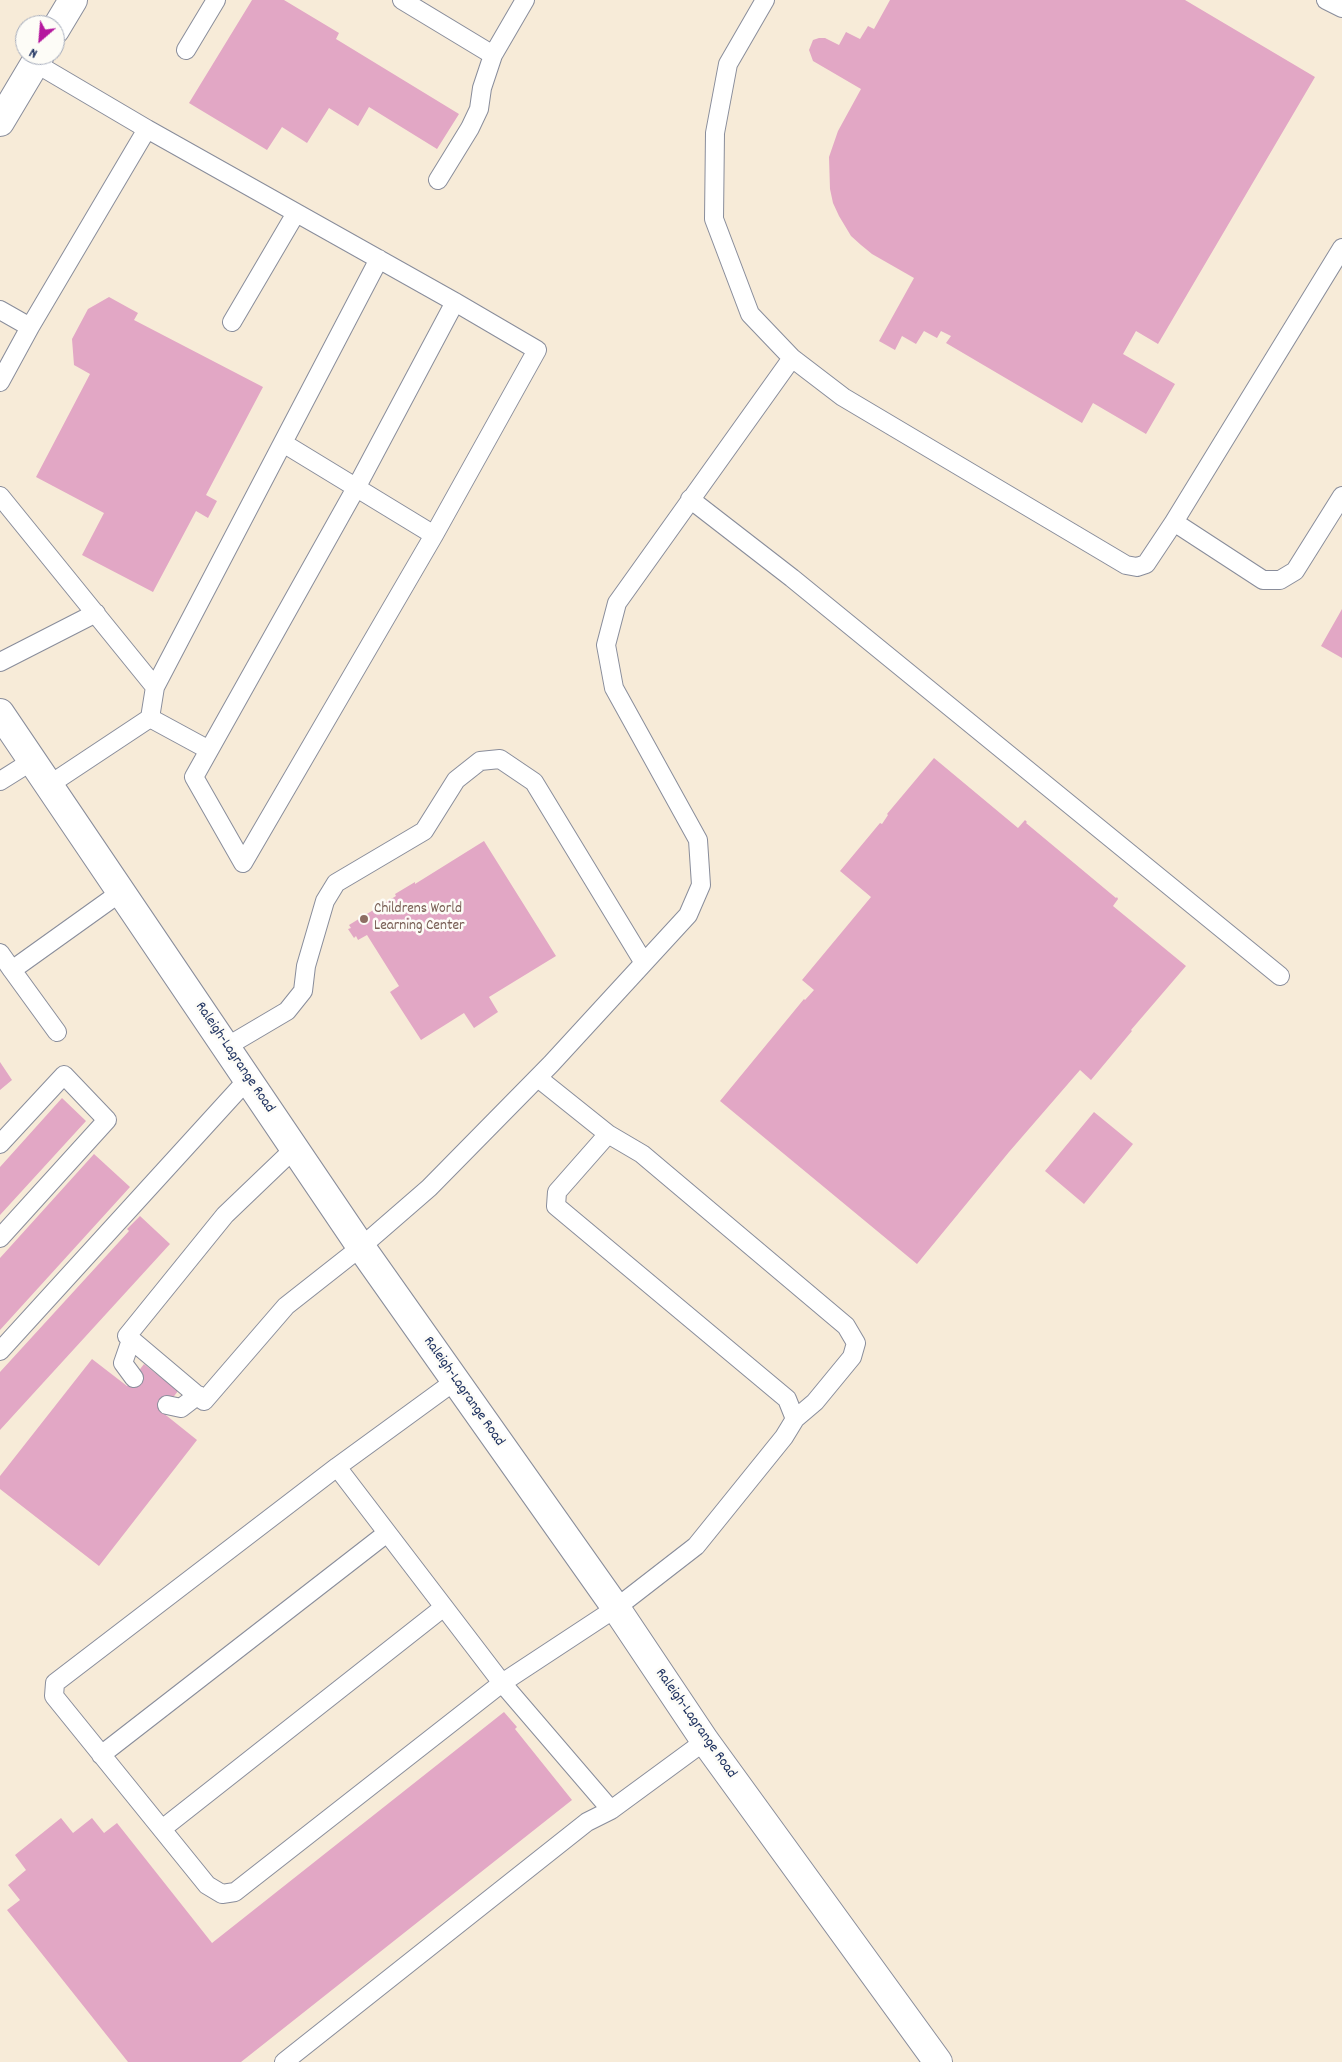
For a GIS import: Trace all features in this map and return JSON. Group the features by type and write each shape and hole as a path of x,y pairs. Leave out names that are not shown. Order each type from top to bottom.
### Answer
{"main road":[{"path":"64,15 73,0"},
{"path":"0,122 34,65"},
{"name":"Raleigh-Lagrange Road","path":"0,713 362,1246 616,1608 705,1741 938,2062"}],"lane":[{"path":"186,50 216,0"},
{"path":"402,0 493,55"},
{"path":"438,180 470,128 479,109 482,88 493,55 526,0"},
{"path":"765,0 728,64 714,132 714,219 750,314 792,358 843,397 1126,565 1137,567 1146,564 1174,522 1342,248"},
{"path":"1326,0 1342,8"},
{"path":"47,65 147,128 454,302 537,350 434,535 243,863 194,777 356,488 454,302"},
{"path":"0,382 30,327 147,128"},
{"path":"232,322 296,213"},
{"path":"49,786 150,718 155,687 379,260"},
{"path":"0,310 30,327"},
{"path":"295,1148 225,1215 127,1336 204,1401 286,1306 362,1246 429,1188 538,1078 688,915 701,885 698,840 614,688 606,645 616,603 792,358"},
{"path":"282,444 434,535"},
{"path":"0,496 155,687"},
{"path":"1174,522 1263,580 1280,580 1295,571 1342,496"},
{"path":"690,499 799,584 1280,976"},
{"path":"0,662 96,613"},
{"path":"150,718 209,750"},
{"path":"226,1047 287,1011 303,991 306,966 325,901 336,883 424,831 456,780 480,761 500,759 534,782 644,963"},
{"path":"0,781 32,760"},
{"path":"12,970 122,892"},
{"path":"0,953 57,1032"},
{"path":"0,1144 64,1075 107,1120 0,1238"},
{"path":"455,1380 337,1467 55,1683 54,1696 207,1885 222,1894 236,1892 502,1683 616,1608 696,1546 784,1438 795,1419 815,1402 852,1357 856,1343 846,1326 642,1154 608,1134 538,1078"},
{"path":"0,1351 248,1079"},
{"path":"608,1134 557,1192 556,1206 786,1399 795,1419"},
{"path":"132,1340 123,1363 134,1378"},
{"path":"167,1405 182,1408 198,1395"},
{"path":"337,1467 502,1683 611,1810"},
{"path":"101,1754 388,1532"},
{"path":"162,1830 444,1607"},
{"path":"284,2062 587,1822 611,1810 705,1741"}],"building":[{"path":"252,0 284,0 339,33 336,39 459,114 437,149 369,107 358,126 329,108 307,143 282,127 267,150 189,103"},
{"path":"890,0 1185,0 1315,77 1158,344 1136,331 1123,354 1175,384 1146,434 1093,403 1082,423 946,343 951,336 941,331 937,338 924,331 916,344 902,336 895,350 879,341 914,278 872,254 851,236 833,203 830,189 829,157 838,131 861,89 813,61 809,50 813,40 819,38 825,38 839,45 846,32 860,39 868,26 874,29"},
{"path":"109,297 138,313 134,320 263,387 206,495 217,501 208,518 196,511 153,592 82,555 104,513 36,477 90,374 74,365 72,339 88,309"},
{"path":"1342,609 1342,658 1321,646"},
{"path":"934,758 1018,828 1025,820 1026,823 1117,897 1118,899 1113,906 1186,966 1091,1080 1080,1070 1009,1152 917,1264 720,1101 804,999 814,990 802,980 871,897 840,871 880,823 882,824 887,814"},
{"path":"484,841 556,956 489,997 498,1012 474,1028 464,1013 421,1040 390,992 399,986 367,935 358,940 356,936 354,938 348,929 351,928 349,925 396,896 395,894 415,882 415,884"},
{"path":"0,1062 12,1080 0,1090"},
{"path":"62,1098 86,1121 0,1215 0,1167"},
{"path":"1094,1112 1133,1144 1084,1204 1045,1171"},
{"path":"94,1154 130,1187 0,1330 0,1258"},
{"path":"140,1216 170,1244 0,1430 0,1372 129,1231 127,1229"},
{"path":"92,1359 127,1386 144,1364 178,1391 162,1412 197,1440 99,1566 0,1489 0,1476"},
{"path":"504,1712 517,1727 515,1729 572,1800 241,2062 128,2062 7,1910 20,1900 8,1885 26,1870 15,1855 61,1818 73,1833 92,1818 104,1833 117,1823 212,1943"}],"place":[{"name":"Childrens World Learning Center","path":"364,919"}]}
